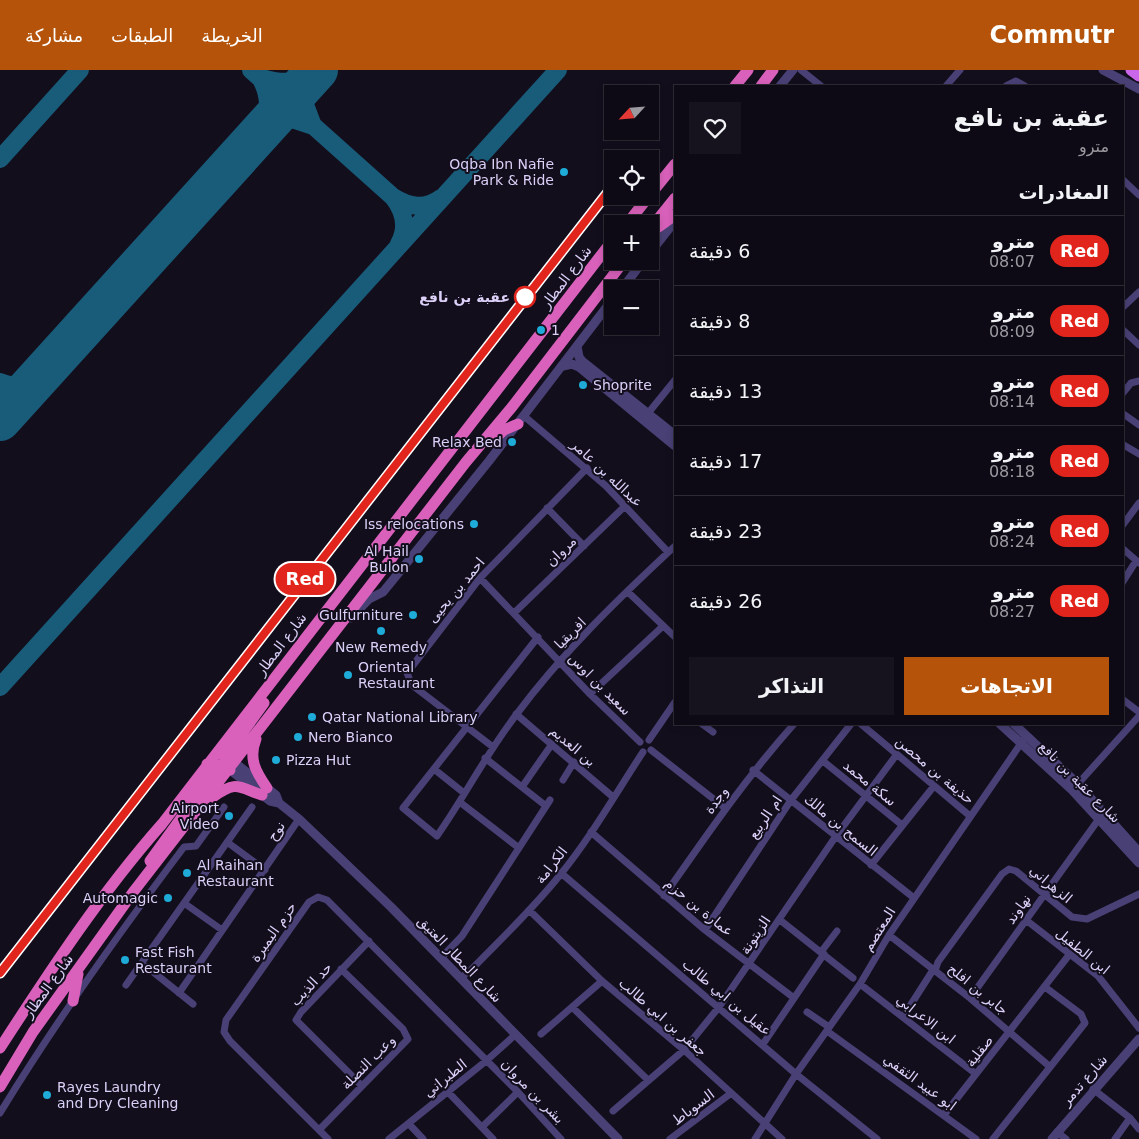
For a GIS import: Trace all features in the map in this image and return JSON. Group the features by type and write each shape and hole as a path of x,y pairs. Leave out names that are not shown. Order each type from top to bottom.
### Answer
{"highway":[{"path":"736,85 748,70"},
{"path":"761,85 773,70"},
{"path":"659,184 674,165"},
{"path":"659,218 674,199"},
{"path":"634,215 642,205"},
{"path":"659,227 674,216"},
{"name":"شارع المطار","path":"0,1048 40,985 129,861 162,824 207,764 222,753 296,661 319,618 604,251"},
{"name":"شارع المطار","path":"0,1087 33,1032 134,891 617,270"},
{"path":"465,465 500,433 521,420"},
{"path":"262,725 254,743 252,760 254,769 265,791"},
{"path":"222,753 224,764 233,766"},
{"path":"134,891 159,847 216,770 215,763 207,764"},
{"path":"201,806 224,790 234,786 265,791"},
{"path":"72,1001 80,968"}],"main road":[{"path":"1131,70 1139,76"}],"street":[{"path":"781,85 793,70"},
{"path":"801,70 820,85"},
{"path":"947,85 960,70"},
{"path":"1103,70 1139,89"},
{"path":"1008,85 1016,82 1024,85"},
{"path":"1124,184 1139,195"},
{"path":"659,241 674,222"},
{"path":"1124,305 1139,292"},
{"name":"شارع المطار","path":"343,620 350,618 369,599 383,592 521,420 604,311"},
{"path":"1124,331 1139,345"},
{"path":"577,346 579,357 582,361 646,416 674,445"},
{"path":"563,366 572,364 578,367 674,434"},
{"path":"646,416 674,381"},
{"path":"1124,392 1132,383 1139,381"},
{"path":"1124,414 1136,423 1139,414"},
{"name":"عبدالله بن عامر","path":"521,420 587,468 668,552"},
{"path":"1124,445 1139,454"},
{"name":"احمد بن يحيى","path":"467,727 412,685 407,673 480,578 587,468"},
{"path":"1124,523 1139,503"},
{"name":"مروان","path":"514,613 625,506"},
{"path":"548,508 584,546"},
{"name":"افريقيا","path":"434,769 403,808 437,836 460,802 492,747 559,661 674,547"},
{"path":"1124,550 1138,562 1124,580"},
{"name":"سعيد بن اوس","path":"480,578 590,694 640,742"},
{"path":"628,592 674,636"},
{"path":"590,694 663,626"},
{"path":"464,793 434,769 538,638"},
{"path":"1124,701 1139,712"},
{"path":"651,750 643,752 639,745 640,742 649,740 674,704"},
{"name":"بن العديم","path":"516,714 613,797"},
{"path":"1075,787 1138,721"},
{"path":"703,725 713,732"},
{"name":"وجدة","path":"664,896 753,770 793,725"},
{"name":"ام الربيع","path":"705,930 791,800 850,725"},
{"name":"حذيفة بن محصن","path":"862,725 970,816"},
{"name":"شارع عقبة بن نافع","path":"1002,725 1024,739 1075,787 1139,852"},
{"name":"شارع عقبة بن نافع","path":"1015,725 1024,739"},
{"path":"467,727 492,747"},
{"name":"المعتصم","path":"755,1139 796,1074 860,984 889,935 1024,739"},
{"path":"649,740 652,747 651,750"},
{"path":"522,787 552,744"},
{"path":"651,750 725,808"},
{"name":"الكرامة","path":"460,978 469,972 530,911 562,874 643,752"},
{"name":"الزيتونة","path":"613,1110 684,1050 719,1007 836,836 897,754"},
{"path":"441,958 462,936 548,803 522,787 485,758"},
{"name":"سكة محمد","path":"822,761 902,825"},
{"path":"563,780 574,762"},
{"name":"شارع المطار العتيق","path":"233,766 265,791 270,801 279,803 299,819 441,958 618,1139"},
{"name":"السمح بن مالك","path":"753,770 914,898"},
{"path":"871,865 934,786"},
{"path":"460,802 519,848"},
{"name":"شارع المطار","path":"0,1113 72,1001 120,932 184,847 196,846 224,807"},
{"path":"126,985 252,807"},
{"name":"شارع عقبة بن نافع","path":"1102,815 1139,863"},
{"name":"نهاوند","path":"970,998 1102,815"},
{"name":"نوح","path":"179,993 299,819"},
{"name":"عمارة بن حزم","path":"591,832 705,930 794,998"},
{"path":"227,842 265,870"},
{"name":"الزهراني","path":"934,970 1005,871 1009,869 1016,871 1066,912 1079,919 1087,919 1139,894"},
{"name":"عقيل بن ابي طالب","path":"562,874 796,1074 877,1139"},
{"name":"حزم البمبرة","path":"328,1139 226,1037 224,1025 314,898 327,900 486,1061"},
{"path":"184,903 222,930"},
{"name":"جعفر بن ابي طالب","path":"530,911 602,981 684,1050 730,1094 782,1139"},
{"path":"780,920 853,978"},
{"name":"ابن الطفيل","path":"1026,920 1098,976 1139,1028"},
{"path":"763,1044 838,931"},
{"name":"جابر بن افلح","path":"889,935 970,998 1049,1066"},
{"name":"حد الذيب","path":"362,1086 297,1024 296,1020 301,1012 368,940"},
{"name":"صقلية","path":"944,1115 1069,955"},
{"path":"142,963 193,1004"},
{"name":"وعب النصلة","path":"319,1130 405,1044 408,1035 341,969"},
{"path":"903,1017 934,970"},
{"path":"541,1034 602,981"},
{"name":"ابن الاعرابي","path":"860,984 976,1074"},
{"path":"993,1139 1049,1066 1084,1025 1085,1020 1045,986"},
{"path":"573,1008 648,1080"},
{"name":"ابو عبيد الثقفي","path":"807,1012 849,1046 976,1139"},
{"name":"الطبراني","path":"389,1139 486,1061 515,1035"},
{"name":"شارع تدمر","path":"1054,1136 1093,1089 1139,1039"},
{"name":"بشر بن مروان","path":"486,1061 518,1092 561,1139"},
{"path":"1093,1089 1130,1118 1139,1129"},
{"path":"448,1092 493,1139"},
{"path":"482,1127 518,1092"},
{"name":"السوباط","path":"670,1139 730,1094"},
{"path":"1115,1139 1130,1118"},
{"path":"408,1124 423,1139"},
{"path":"1054,1136 1066,1139"}],"taxiway":[{"path":"0,159 80,70"},
{"path":"251,70 393,197"},
{"path":"0,687 558,70"},
{"path":"262,78 290,82 303,78 315,71"},
{"path":"266,126 289,118 313,126 304,102 310,78"},
{"path":"260,133 266,120 268,106 268,100 261,79"},
{"path":"399,244 402,238 404,220 400,208 393,197 417,206 423,206 441,198"},
{"path":"0,382 20,385 38,378"},
{"path":"0,385 5,403 0,421"}],"runway":[{"path":"0,420 317,70"}],"metro line":[{"name":"Red","path":"0,973 604,197"}],"place":[{"name":"Oqba Ibn Nafie Park & Ride","path":"564,172"},
{"name":"عقبة بن نافع","path":"525,297"},
{"name":"1","path":"541,330"},
{"name":"Shoprite","path":"583,385"},
{"name":"Relax Bed","path":"512,442"},
{"name":"Iss relocations","path":"474,524"},
{"name":"Al Hail Bulon","path":"419,559"},
{"name":"Gulfurniture","path":"413,615"},
{"name":"New Remedy","path":"381,631"},
{"name":"Oriental Restaurant","path":"348,675"},
{"name":"Qatar National Library","path":"312,717"},
{"name":"Nero Bianco","path":"298,737"},
{"name":"Pizza Hut","path":"276,760"},
{"name":"Airport Video","path":"229,816"},
{"name":"Al Raihan Restaurant","path":"187,873"},
{"name":"Automagic","path":"168,898"},
{"name":"Fast Fish Restaurant","path":"125,960"},
{"name":"Rayes Laundry and Dry Cleaning","path":"47,1095"}]}
